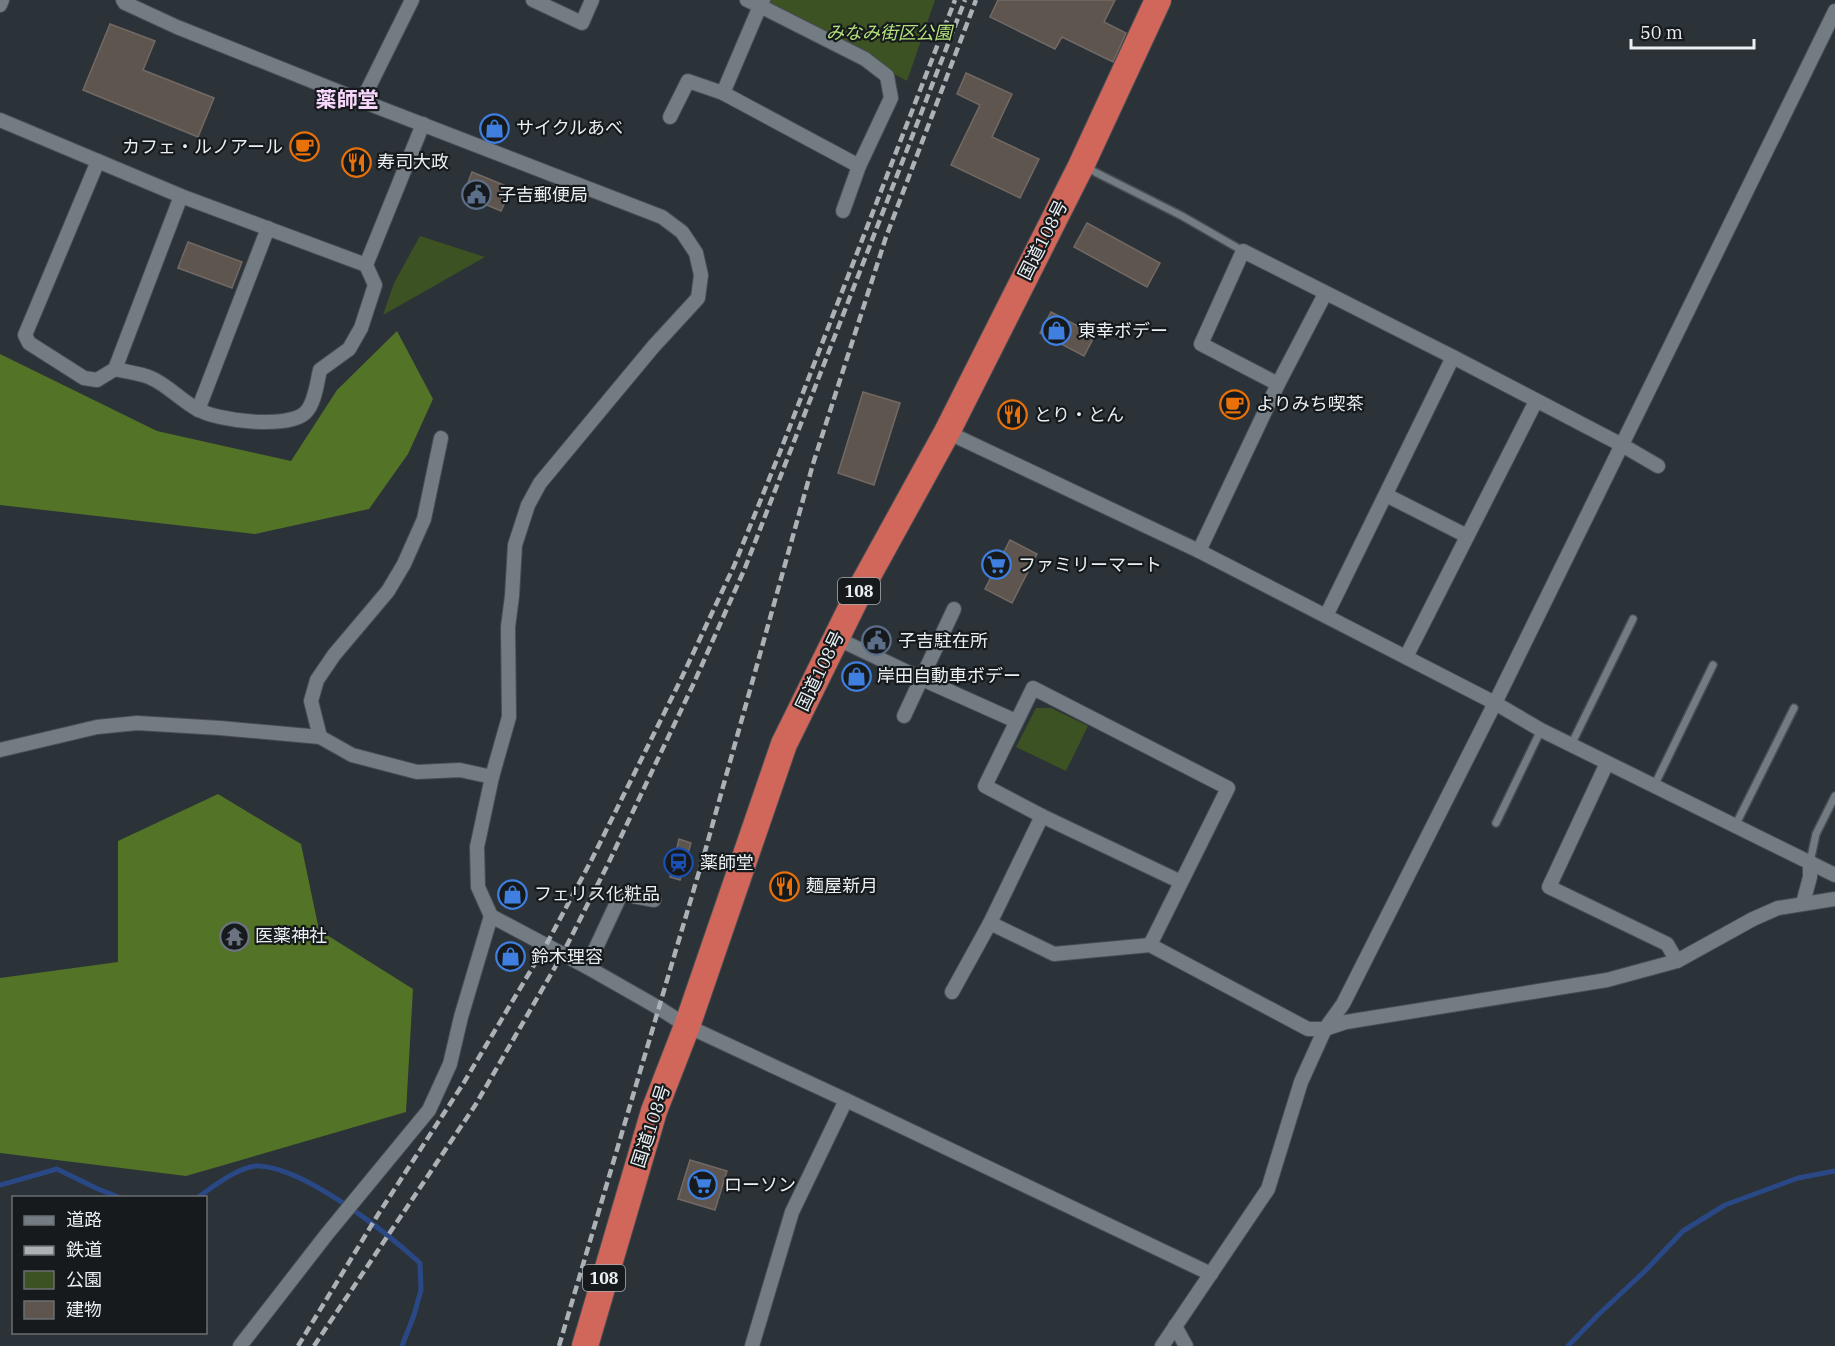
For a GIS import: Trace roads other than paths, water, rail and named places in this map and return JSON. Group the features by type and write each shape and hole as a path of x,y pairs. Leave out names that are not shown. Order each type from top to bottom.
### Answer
{"highway":[{"name":"国道108号","path":"585,1346 654,1111 687,1026 784,744 860,590 947,432 1081,165 1158,0"}],"street":[{"path":"0,5 2,0"},
{"path":"123,0 177,27 662,217 682,232 696,253 701,274 698,298 653,347 540,483 528,505 515,545 508,627 509,717 492,777 477,847 478,887 491,916 587,967 687,1026 1211,1274"},
{"path":"362,101 412,0"},
{"path":"533,0 582,23 592,0"},
{"path":"723,93 757,2 865,59 887,76 891,98 859,166 843,211"},
{"path":"1162,1346 1268,1189 1301,1082 1325,1029 1343,1005 1495,704 1835,11"},
{"path":"670,117 688,81 723,93 859,166"},
{"path":"0,120 182,196 366,265 375,285 361,328 349,349 320,370 312,402 307,412 294,420 234,421 198,410 152,378 115,369"},
{"path":"366,265 423,124"},
{"path":"98,161 25,335 29,343 84,378 97,380 115,369 182,196"},
{"path":"198,410 268,228"},
{"path":"1278,384 1201,344 1243,251 1453,357 1658,466"},
{"path":"1199,551 1278,384 1326,294"},
{"path":"1326,616 1453,357"},
{"path":"1406,657 1536,401"},
{"path":"947,432 1199,551 1406,657 1540,730 1835,874"},
{"path":"320,737 311,701 317,680 334,655 388,591 404,564 424,519 441,438"},
{"path":"1386,495 1467,536"},
{"path":"904,716 954,609"},
{"path":"837,638 1016,721"},
{"path":"1150,945 1228,788 1033,688 985,786 1042,816 1181,882"},
{"path":"0,750 97,727 137,723 320,737 352,754 417,772 460,770 492,777"},
{"path":"1608,763 1549,887 1667,944 1677,961"},
{"path":"952,992 990,923 1042,816"},
{"path":"1803,903 1810,876 1810,862"},
{"path":"587,967 621,894 654,900"},
{"path":"990,923 1054,954 1150,945 1308,1029 1325,1029 1346,1022 1607,980 1677,961 1753,918 1778,908 1835,899"},
{"path":"240,1346 327,1234 429,1110 450,1064 461,1017 491,916"},
{"path":"752,1346 792,1212 846,1100"},
{"path":"1175,1326 1186,1346"}],"lane":[{"path":"1081,165 1182,216 1243,251"},
{"path":"1571,745 1633,619"},
{"path":"1654,786 1713,665"},
{"path":"1735,826 1794,708"},
{"path":"1496,823 1540,730"},
{"path":"1810,862 1816,834 1835,796"}],"waterway":[{"path":"200,1196 235,1173 259,1166 278,1169 299,1178 321,1189 366,1219 420,1263 421,1290 402,1346"},
{"path":"0,1185 57,1169 116,1196"},
{"path":"1568,1346 1683,1231 1725,1205 1798,1178 1835,1171"}],"railway":[{"path":"298,1346 379,1213 463,1084 546,945 592,859 682,677 734,566 780,452 955,0"},
{"path":"314,1346 476,1104 562,955 608,864 693,685 745,568 965,0"},
{"path":"559,1346 704,855 813,464 886,237 976,0"}],"place":[{"name":"サイクルあべ","path":"495,128"},
{"name":"カフェ・ルノアール","path":"304,147"},
{"name":"寿司大政","path":"356,162"},
{"name":"子吉郵便局","path":"477,195"},
{"name":"東幸ボデー","path":"1057,331"},
{"name":"よりみち喫茶","path":"1235,404"},
{"name":"とり・とん","path":"1013,415"},
{"name":"ファミリーマート","path":"997,565"},
{"name":"子吉駐在所","path":"877,641"},
{"name":"岸田自動車ボデー","path":"856,676"},
{"name":"薬師堂","path":"679,863"},
{"name":"麺屋新月","path":"785,886"},
{"name":"フェリス化粧品","path":"513,894"},
{"name":"医薬神社","path":"234,936"},
{"name":"鈴木理容","path":"510,957"},
{"name":"ローソン","path":"703,1185"}],"district":[{"name":"薬師堂","path":"347,100"}],"park label":[{"name":"みなみ街区公園","path":"889,33"}]}
